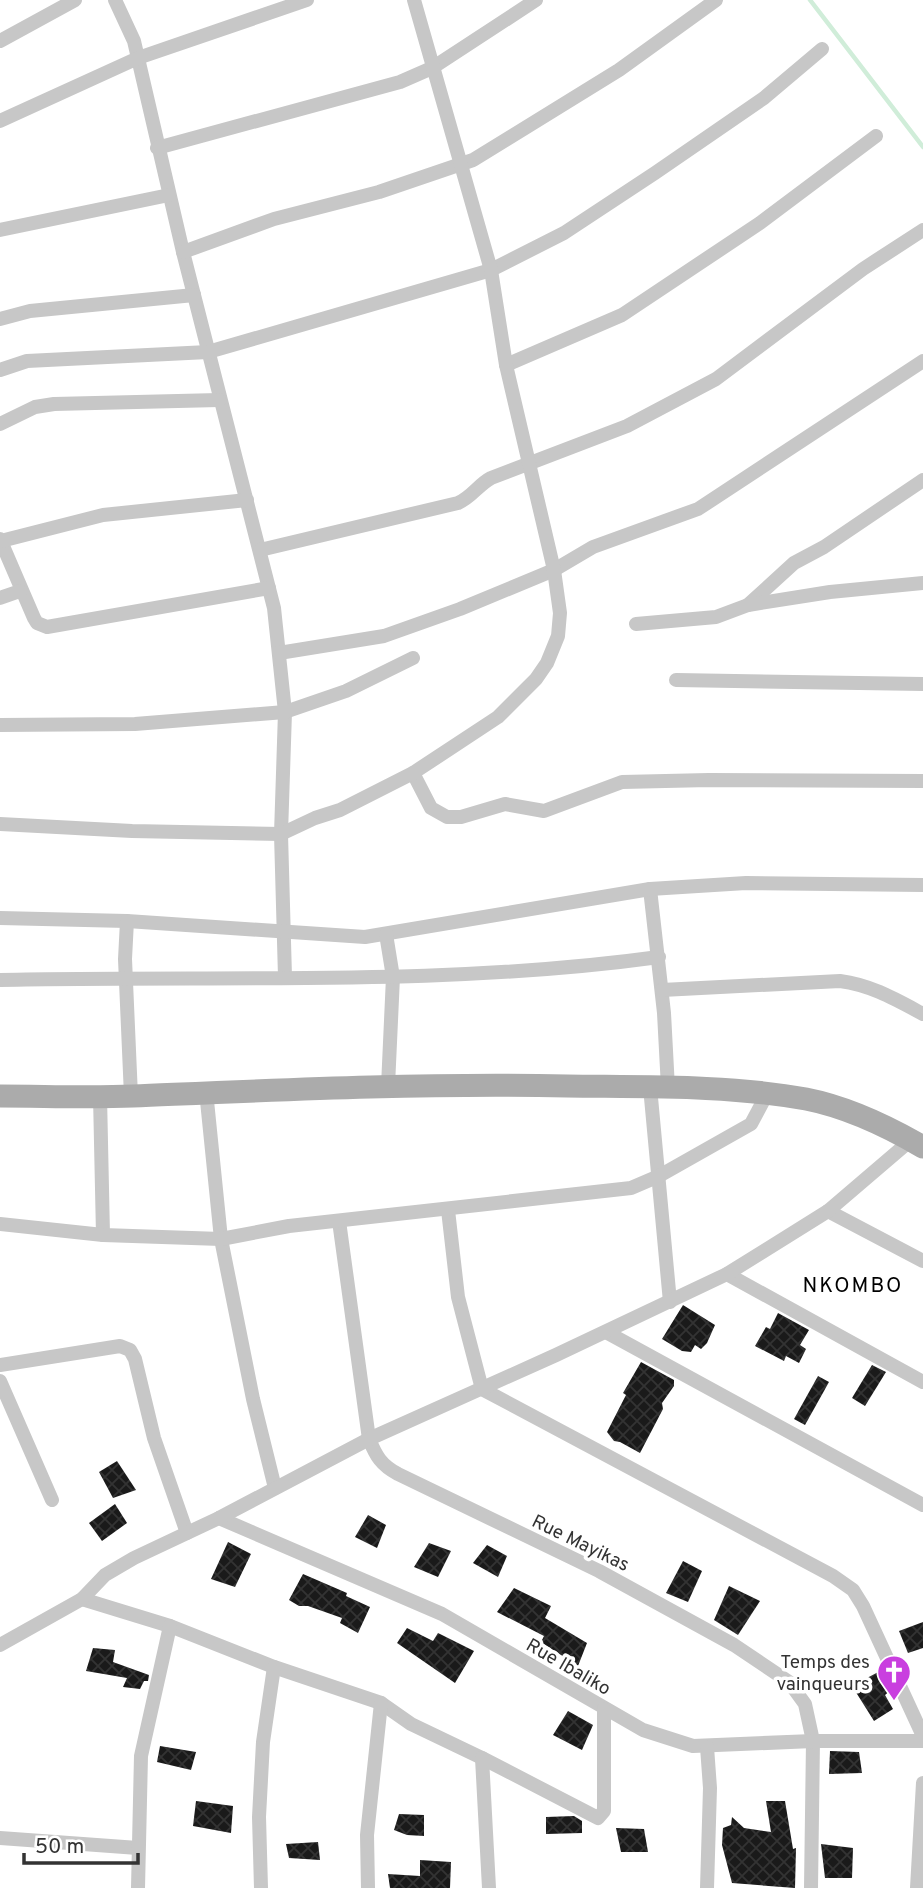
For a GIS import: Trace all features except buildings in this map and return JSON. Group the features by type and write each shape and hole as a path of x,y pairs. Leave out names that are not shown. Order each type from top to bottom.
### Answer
{"main road":[{"path":"0,1096 131,1096 206,1091 483,1084 659,1088 807,1099 870,1120 917,1144"}],"street":[{"path":"0,41 75,0"},
{"path":"116,0 129,27 138,58 157,148 219,400 274,608 285,712 281,834 285,977"},
{"path":"0,121 138,58 307,0"},
{"path":"0,824 132,831 281,834 340,810 413,773 498,717 536,679 547,663 558,636 560,613 554,570 506,365 491,270 414,0"},
{"path":"157,148 400,82 432,68 537,0"},
{"path":"183,252 274,219 380,192 462,165 619,69 716,0"},
{"path":"0,370 27,361 208,352 491,270 564,233 655,173 764,98 822,49"},
{"path":"506,365 622,315 760,223 876,136"},
{"path":"0,230 169,195"},
{"path":"260,550 458,503 470,498 484,482 628,426 716,379 863,269 923,230"},
{"path":"0,319 30,312 194,295"},
{"path":"279,653 384,636 460,609 554,570 593,547 698,509 923,361"},
{"path":"0,424 34,407 54,404 219,400"},
{"path":"748,605 794,563 824,547 923,480"},
{"path":"247,500 103,514 1,540 20,590 37,623 47,627 269,588"},
{"path":"636,624 716,617 748,605 830,592 923,583"},
{"path":"0,597 20,590"},
{"path":"0,725 135,724 285,712 346,691 413,658"},
{"path":"676,680 923,684"},
{"path":"413,773 431,808 447,817 461,817 505,804 544,811 622,782 923,781"},
{"path":"0,918 127,921 365,937 650,889 746,883 923,885"},
{"path":"650,889 662,990 659,1176 670,1302"},
{"path":"127,921 126,977 131,1096"},
{"path":"386,934 394,977 388,1086"},
{"path":"0,980 394,977 579,968 659,957"},
{"path":"662,990 840,981 878,990 923,1014"},
{"path":"206,1091 221,1239 253,1399 275,1488"},
{"path":"0,1224 103,1235 221,1239 289,1226 631,1188 659,1176 751,1125 767,1094"},
{"path":"100,1096 103,1235"},
{"path":"0,1645 82,1599 105,1575 134,1558 219,1518 369,1439 727,1274 828,1211 917,1144"},
{"path":"449,1210 458,1297 482,1389 833,1576 853,1591 863,1606 923,1738"},
{"path":"828,1211 923,1261"},
{"name":"Rue Mayikas","path":"339,1221 369,1439 376,1458 385,1467 599,1571 734,1645 789,1682 799,1693 810,1719 813,1741 811,1888"},
{"path":"727,1274 923,1382"},
{"path":"606,1332 923,1505"},
{"path":"0,1365 120,1346 130,1350 135,1359 154,1438 187,1533"},
{"path":"0,1381 52,1500"},
{"name":"Rue Ibaliko","path":"219,1518 442,1614 604,1709 654,1734 693,1746 707,1747 923,1738"},
{"path":"82,1599 170,1626 274,1667 381,1703 411,1724 598,1818 604,1811 604,1709"},
{"path":"138,1888 141,1756 170,1626"},
{"path":"261,1888 263,1742 274,1667"},
{"path":"368,1888 367,1835 381,1703"},
{"path":"707,1747 710,1788 708,1888"},
{"path":"482,1758 489,1888"},
{"path":"917,1888 923,1783"},
{"path":"0,1838 138,1848"}],"waterway":[{"path":"810,0 923,147"}],"place":[{"name":"Temps des vainqueurs","path":"894,1702"}],"district":[{"name":"NKOMBO","path":"853,1285"}]}
